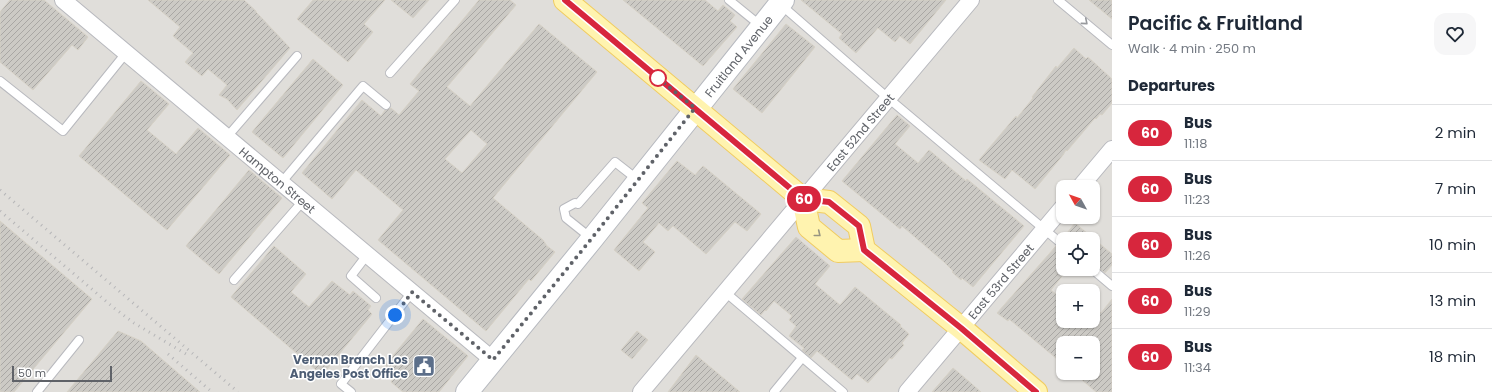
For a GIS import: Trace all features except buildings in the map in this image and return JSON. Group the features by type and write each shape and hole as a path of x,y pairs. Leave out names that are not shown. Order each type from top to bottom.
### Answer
{"main road":[{"path":"565,0 803,199 829,202 859,226 864,250"},
{"path":"803,199 809,227 838,250 864,250 961,328 1036,392"}],"street":[{"name":"Hampton Street","path":"63,0 493,360"},
{"name":"East 52nd Street","path":"641,392 971,0"},
{"name":"Fruitland Avenue","path":"467,392 781,2"},
{"path":"1086,180 1112,149"},
{"name":"East 53rd Street","path":"907,392 1056,215"}],"lane":[{"path":"390,73 455,0"},
{"path":"730,0 761,27"},
{"path":"1058,0 1112,45"},
{"path":"781,2 888,98 1056,239"},
{"path":"0,81 63,131 126,53"},
{"path":"227,137 296,56"},
{"path":"281,183 363,86 386,105"},
{"path":"592,238 566,218 564,209 574,203 578,204 615,162 638,180"},
{"path":"234,280 303,201"},
{"path":"367,255 350,276 376,298"},
{"path":"1100,276 1112,286"},
{"path":"351,392 341,384 412,292"},
{"path":"725,292 843,392"},
{"path":"37,392 79,340"},
{"path":"774,392 802,358"}],"shaded area":[{"path":"0,0 1112,0 1112,392 0,392"}],"railway":[{"path":"0,190 238,392"},
{"path":"0,211 114,308 134,323 186,354"},
{"path":"168,354 212,392"}],"bus line":[{"name":"60","path":"565,0 803,199 829,202 859,226 864,250 961,328 1036,392"}],"place":[{"name":"Vernon Branch Los Angeles Post Office","path":"424,366"}],"route":[{"path":"395,315 412,292 493,360 695,108 658,78"}]}
